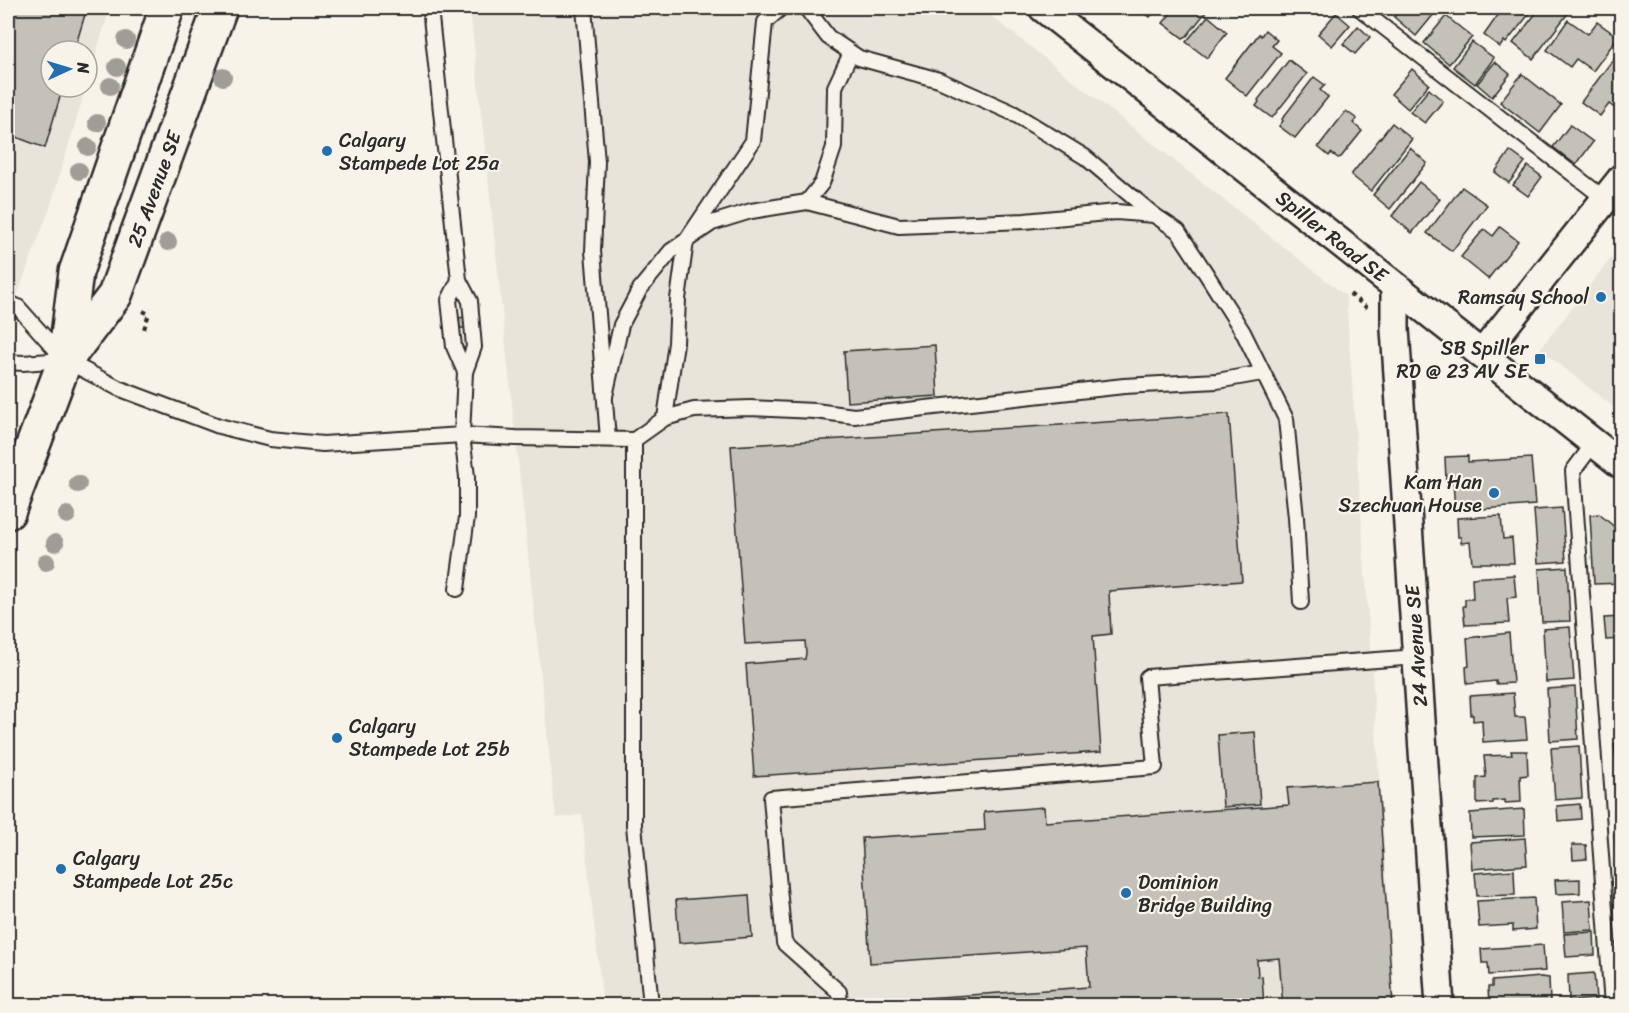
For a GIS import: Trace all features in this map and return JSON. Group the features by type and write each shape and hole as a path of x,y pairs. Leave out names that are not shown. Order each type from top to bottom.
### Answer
{"street":[{"name":"25 Avenue SE","path":"66,360 76,272 167,8"},
{"name":"25 Avenue SE","path":"10,491 66,360 115,295 220,8"},
{"name":"Spiller Road SE","path":"1043,8 1622,465"},
{"path":"1482,354 1622,178"},
{"name":"24 Avenue SE","path":"1395,286 1395,329 1440,1005"}],"lane":[{"path":"430,8 459,280 470,301 474,347 465,372 462,435 467,477 467,517 458,589"},
{"path":"584,8 597,162 593,251 608,440"},
{"path":"665,418 676,343 678,299 686,241 753,141 765,22 781,8"},
{"path":"806,8 828,37 859,58 939,80 1013,113 1085,157 1154,215 1179,231 1243,332 1286,418 1296,518 1301,602"},
{"path":"1359,8 1605,199"},
{"path":"807,202 822,183 834,147 835,87 851,53"},
{"path":"605,396 621,326 640,289 671,251 712,223 751,212 807,202 899,226 1025,221 1116,212 1154,215"},
{"path":"459,280 449,300 454,347 465,372"},
{"path":"8,302 18,307 66,360 118,388 219,426 270,440 323,444 462,435 634,440 665,418 694,410 750,408 815,411 854,416 1124,386 1217,381 1262,373"},
{"path":"8,362 66,360"},
{"path":"634,440 634,825 651,1005"},
{"path":"1594,443 1573,471 1612,1005"},
{"path":"840,1005 839,992 784,943 771,798 1155,767 1147,676 1417,657"}],"path":[{"path":"1350,294 1367,308"},
{"path":"143,311 149,314 144,328"}],"shaded area":[{"path":"8,8 110,8 99,44 99,39 39,39 39,99 82,99 49,210 8,320"},
{"path":"470,8 981,8 1346,296 1395,1005 603,1005 582,815 556,818"},
{"name":"Ramsay School","path":"1621,245 1621,413 1540,349"}],"building":[{"path":"8,8 87,8 78,39 39,39 39,99 59,99 45,148 8,134"},
{"path":"1138,8 1157,8 1150,17"},
{"path":"1175,8 1209,8 1183,38 1163,23"},
{"path":"1401,8 1439,8 1416,36 1394,17"},
{"path":"1503,8 1534,8 1506,43 1504,41 1500,47 1484,35"},
{"path":"1540,8 1572,8 1533,59 1513,43"},
{"path":"1336,13 1350,25 1332,46 1318,34"},
{"path":"1208,16 1227,32 1207,58 1186,42"},
{"path":"1446,16 1472,37 1449,64 1424,43"},
{"path":"1568,20 1588,34 1597,22 1618,37 1593,71 1576,59 1570,67 1547,50"},
{"path":"1358,26 1370,37 1355,54 1343,44"},
{"path":"1265,30 1277,40 1272,46 1281,53 1247,96 1225,78 1259,34 1261,36"},
{"path":"1472,42 1494,58 1475,84 1453,67"},
{"path":"1621,49 1622,110 1620,112 1609,104 1600,116 1581,102"},
{"path":"1289,60 1307,74 1272,118 1256,106 1258,100"},
{"path":"1495,62 1510,74 1492,97 1477,84"},
{"path":"1412,69 1429,84 1408,109 1391,94"},
{"path":"1522,74 1561,105 1540,133 1500,102"},
{"path":"1314,77 1325,85 1320,90 1328,97 1295,138 1279,126"},
{"path":"1429,89 1443,101 1425,123 1410,112"},
{"path":"1346,111 1357,119 1353,123 1362,131 1341,157 1338,158 1331,153 1329,156 1318,147"},
{"path":"1392,123 1412,139 1371,191 1351,175"},
{"path":"1570,125 1593,142 1576,165 1553,147"},
{"path":"1410,148 1427,163 1390,209 1373,195"},
{"path":"1510,151 1525,162 1509,183 1495,172"},
{"path":"1528,166 1542,177 1528,196 1513,185"},
{"path":"1419,182 1440,199 1412,233 1392,216"},
{"path":"1462,187 1487,205 1452,251 1427,233"},
{"path":"1500,227 1518,241 1488,279 1461,257 1484,229 1493,236"},
{"path":"464,317 465,328 459,328 458,318"},
{"path":"935,345 938,396 847,402 844,351"},
{"path":"1229,414 1242,581 1109,591 1111,634 1093,636 1101,752 754,776 746,664 805,659 806,653 805,641 745,644 731,446"},
{"name":"Kam Han Szechuan House","path":"1468,456 1468,462 1531,458 1535,505 1455,511 1453,481 1446,481 1445,457"},
{"path":"1562,508 1566,561 1538,563 1534,510"},
{"path":"1599,514 1622,533 1622,583 1594,584 1590,515"},
{"path":"1501,516 1503,539 1512,538 1514,563 1472,563 1470,542 1461,543 1461,537 1458,537 1457,518"},
{"path":"1567,567 1570,621 1542,622 1539,569"},
{"path":"1514,575 1516,597 1507,598 1509,623 1465,625 1463,606 1465,606 1465,599 1473,599 1472,578"},
{"path":"1622,617 1622,639 1606,640 1604,618"},
{"path":"1570,627 1574,680 1546,682 1543,629"},
{"path":"1509,633 1513,683 1496,684 1496,681 1467,684 1466,667 1469,666 1467,638"},
{"path":"1575,687 1578,739 1550,741 1547,689"},
{"path":"1513,693 1515,717 1525,717 1527,739 1483,742 1482,720 1473,721 1470,696"},
{"path":"1255,732 1260,804 1223,807 1218,735"},
{"path":"1622,743 1622,761 1616,762 1614,744"},
{"path":"1579,746 1582,798 1555,800 1551,748"},
{"path":"1511,751 1527,751 1528,775 1520,776 1521,802 1505,803 1505,800 1477,804 1477,778 1486,777 1484,756 1512,755"},
{"name":"Dominion Bridge Building","path":"1378,782 1393,1006 1283,1006 1279,958 1257,960 1258,977 1262,976 1264,1006 927,1006 926,998 1089,987 1086,948 870,963 862,838 985,830 984,812 1044,807 1045,822 1289,805 1287,788"},
{"path":"1580,804 1581,819 1558,821 1557,806"},
{"path":"1524,809 1525,835 1471,837 1470,813"},
{"path":"1616,810 1622,810 1622,829 1618,829"},
{"path":"1614,834 1622,834 1622,884 1618,885"},
{"path":"1525,838 1527,865 1472,869 1470,842"},
{"path":"1572,845 1586,845 1587,859 1573,860"},
{"path":"1514,870 1515,895 1477,896 1475,873"},
{"path":"1580,879 1580,893 1556,894 1555,880"},
{"path":"749,895 752,937 679,943 676,900"},
{"path":"1534,898 1536,929 1513,931 1513,925 1479,927 1477,901"},
{"path":"1591,900 1593,930 1564,932 1562,902"},
{"path":"1594,932 1595,955 1566,957 1564,934"},
{"path":"1543,945 1545,971 1489,975 1488,963 1482,963 1481,949"},
{"path":"1594,973 1596,999 1569,1001 1568,975"},
{"path":"1549,978 1550,1002 1489,1006 1488,987 1492,987 1492,981"}],"place":[{"name":"Calgary Stampede Lot 25a","path":"327,151"},
{"name":"Ramsay School","path":"1601,297"},
{"name":"SB Spiller RD @ 23 AV SE","path":"1540,359"},
{"name":"Kam Han Szechuan House","path":"1494,493"},
{"name":"Calgary Stampede Lot 25b","path":"337,738"},
{"name":"Calgary Stampede Lot 25c","path":"61,869"},
{"name":"Dominion Bridge Building","path":"1126,893"}]}
